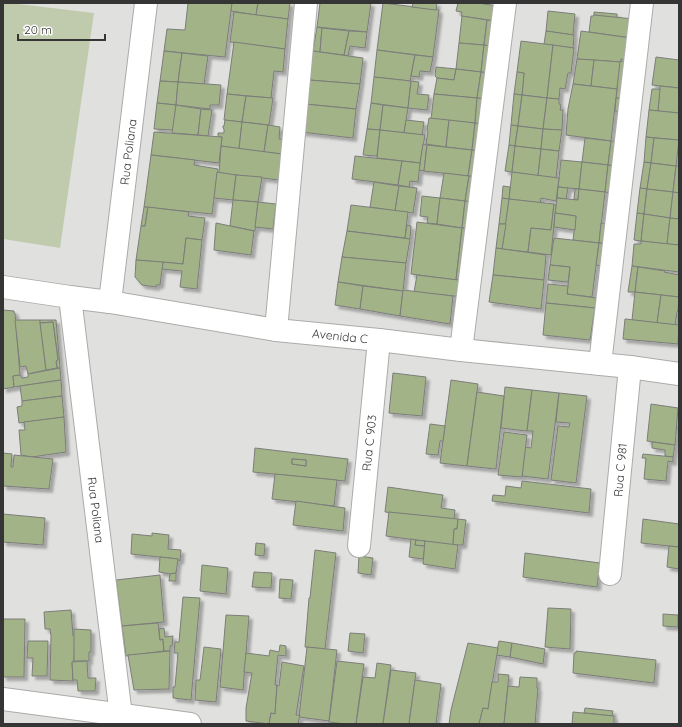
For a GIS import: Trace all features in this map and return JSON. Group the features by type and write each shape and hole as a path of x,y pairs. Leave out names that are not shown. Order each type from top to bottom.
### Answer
{"street":[{"name":"Rua Poliana","path":"110,302 146,3"},
{"path":"276,330 306,3"},
{"path":"460,350 505,3"},
{"path":"600,364 642,3"},
{"name":"Avenida C","path":"3,287 110,302 276,330 630,367 679,374"},
{"name":"Rua Poliana","path":"70,297 122,720"},
{"name":"Rua C 903","path":"359,546 379,340"},
{"name":"Rua C 981","path":"610,574 630,367"},
{"path":"3,699 122,720 190,724"}],"green space":[{"path":"3,3 94,13 60,248 3,239"}],"building":[{"path":"188,3 232,3 225,57 164,51 167,29 185,30"},
{"path":"232,3 258,3 256,15 231,11"},
{"path":"258,3 290,3 288,19 256,15"},
{"path":"320,3 371,3 367,32 317,27"},
{"path":"383,3 439,10 433,57 377,50"},
{"path":"413,3 437,3 436,10 412,7"},
{"path":"458,3 479,3 497,6 495,21 461,16 462,12 456,11"},
{"path":"548,11 575,14 573,35 546,31"},
{"path":"234,12 288,19 285,49 230,42"},
{"path":"594,12 617,14 617,18 594,15"},
{"path":"594,15 634,19 631,38 589,32 591,16"},
{"path":"462,16 487,20 484,45 459,43"},
{"path":"487,20 495,21 492,46 484,45"},
{"path":"317,27 322,28 320,52 313,51"},
{"path":"322,28 349,31 344,55 320,52"},
{"path":"349,31 367,32 365,48 350,46 348,56 344,55"},
{"path":"546,31 574,35 573,48 544,44"},
{"path":"581,31 631,38 629,60 621,59 621,62 577,59"},
{"path":"521,41 553,45 547,98 522,95 524,73 517,72"},
{"path":"234,42 285,49 283,72 274,71 271,98 227,94"},
{"path":"459,43 484,45 481,72 456,69"},
{"path":"484,45 492,46 489,73 481,72"},
{"path":"553,45 574,48 571,73 568,73 565,89 560,88 559,99 547,98"},
{"path":"377,50 415,55 410,81 374,77"},
{"path":"164,51 182,53 178,82 160,81"},
{"path":"313,51 363,58 360,84 309,80"},
{"path":"182,53 208,56 204,84 178,82"},
{"path":"415,55 433,57 430,72 420,71 419,77 411,76"},
{"path":"656,57 679,60 679,88 652,85"},
{"path":"577,59 594,60 591,86 573,84"},
{"path":"594,60 621,62 617,89 591,86"},
{"path":"620,61 630,62 625,99 616,98"},
{"path":"436,67 456,69 454,80 437,78 435,76"},
{"path":"456,69 481,72 477,98 434,94 437,78 454,80"},
{"path":"481,72 489,73 487,99 477,98"},
{"path":"517,72 524,73 522,95 514,94"},
{"path":"374,77 411,81 408,108 371,103"},
{"path":"309,80 360,84 356,109 305,104"},
{"path":"160,81 178,82 176,105 157,103"},
{"path":"411,81 419,82 417,94 429,95 427,110 408,108"},
{"path":"178,82 221,85 219,105 210,105 210,109 176,105"},
{"path":"573,84 617,89 611,141 566,135 568,109"},
{"path":"660,86 679,88 679,113 658,111"},
{"path":"652,89 660,89 658,111 649,110"},
{"path":"227,94 246,96 242,122 224,120"},
{"path":"434,94 477,98 475,123 431,119"},
{"path":"514,94 522,95 518,126 511,125"},
{"path":"522,95 547,98 543,129 518,126"},
{"path":"246,96 273,98 269,125 242,122"},
{"path":"477,98 487,99 485,125 475,123"},
{"path":"547,98 559,99 559,104 561,105 560,110 563,110 562,130 543,129"},
{"path":"616,98 625,99 624,112 615,111"},
{"path":"157,103 176,105 173,130 154,129"},
{"path":"371,103 383,105 380,130 367,129"},
{"path":"305,104 356,109 353,138 301,132"},
{"path":"176,105 201,109 198,135 172,133"},
{"path":"383,105 408,108 404,133 380,130"},
{"path":"201,109 212,110 208,136 198,135"},
{"path":"649,110 679,113 679,140 646,137"},
{"path":"429,118 449,120 446,147 426,144"},
{"path":"225,120 242,122 239,149 221,146 222,137 218,137 218,133 224,133 223,126"},
{"path":"406,120 424,122 422,135 404,133"},
{"path":"449,120 475,123 472,150 446,147"},
{"path":"242,122 268,125 264,152 239,149"},
{"path":"475,123 485,125 482,151 472,150"},
{"path":"268,125 280,127 279,139 284,139 282,154 264,152"},
{"path":"511,125 518,126 515,146 509,145"},
{"path":"518,126 543,129 541,149 515,146"},
{"path":"367,129 380,130 377,156 363,155"},
{"path":"543,129 562,130 559,151 541,149"},
{"path":"380,130 425,135 420,163 377,158"},
{"path":"154,132 222,137 219,163 151,155"},
{"path":"646,137 654,138 651,163 644,162"},
{"path":"585,138 611,141 608,165 582,162"},
{"path":"654,138 679,140 676,166 651,163"},
{"path":"611,141 619,142 616,166 608,165"},
{"path":"423,144 427,145 424,171 419,170"},
{"path":"427,145 472,150 468,176 424,171"},
{"path":"509,145 515,146 512,172 505,171"},
{"path":"221,146 282,154 279,180 219,173"},
{"path":"515,146 541,149 538,176 512,172"},
{"path":"541,149 559,151 556,178 538,176"},
{"path":"472,150 482,151 479,177 468,176"},
{"path":"151,155 195,160 194,165 218,169 212,214 144,207"},
{"path":"355,156 402,161 398,185 352,179"},
{"path":"561,160 582,162 579,189 558,187"},
{"path":"402,161 420,163 418,182 410,181 409,187 398,185"},
{"path":"582,162 608,165 605,192 579,189"},
{"path":"644,162 651,163 647,189 640,188"},
{"path":"651,163 676,166 673,192 647,189"},
{"path":"608,165 616,166 612,193 605,192"},
{"path":"676,166 679,166 679,193 673,192"},
{"path":"217,172 236,175 233,200 214,198"},
{"path":"512,172 559,178 556,201 541,198 540,203 509,199"},
{"path":"444,173 469,176 465,201 440,198"},
{"path":"236,175 262,177 258,202 233,200"},
{"path":"469,176 479,177 477,203 465,201"},
{"path":"374,182 399,186 395,211 370,207"},
{"path":"399,186 417,188 413,213 395,211"},
{"path":"503,186 510,187 509,199 502,198"},
{"path":"558,187 568,188 566,199 557,198"},
{"path":"640,188 647,189 644,214 637,213"},
{"path":"575,189 579,189 578,200 574,199"},
{"path":"579,189 605,192 599,243 573,240 576,216 555,213 557,198 578,200"},
{"path":"647,189 673,192 670,218 644,214"},
{"path":"673,192 679,193 679,219 670,218"},
{"path":"422,196 440,198 437,224 427,223 428,217 420,216"},
{"path":"440,198 465,201 462,228 437,224"},
{"path":"502,198 509,199 506,224 499,224"},
{"path":"509,199 554,204 551,230 531,228 528,252 502,249"},
{"path":"233,200 258,202 255,231 230,226"},
{"path":"465,201 477,203 472,229 462,228"},
{"path":"258,202 276,204 273,229 255,227"},
{"path":"554,204 556,205 551,255 528,252 531,228 551,230"},
{"path":"351,205 408,212 405,238 347,231"},
{"path":"144,207 148,207 145,226 141,226"},
{"path":"148,207 189,212 188,216 205,218 202,240 186,238 183,264 136,260 141,226 145,226"},
{"path":"555,213 576,216 575,230 554,227"},
{"path":"637,213 644,214 641,241 634,240"},
{"path":"644,214 670,218 667,244 641,241"},
{"path":"670,218 679,219 679,245 667,244"},
{"path":"417,222 462,228 456,280 411,274"},
{"path":"216,223 254,231 251,255 214,250"},
{"path":"601,223 610,224 607,244 599,243"},
{"path":"499,224 506,224 502,249 496,248"},
{"path":"407,225 411,226 410,239 405,238"},
{"path":"462,228 472,229 466,281 456,280"},
{"path":"347,231 410,239 406,263 342,257"},
{"path":"186,238 202,240 197,289 180,287 182,271 162,269 163,262 183,264"},
{"path":"554,238 599,243 592,297 567,294 570,267 550,265"},
{"path":"641,241 679,245 679,272 632,266 634,244 641,244"},
{"path":"599,243 607,244 605,267 596,265"},
{"path":"496,248 546,255 544,280 493,275"},
{"path":"342,257 406,263 403,291 338,282"},
{"path":"136,260 163,262 160,285 156,285 156,287 142,285 135,277"},
{"path":"550,265 570,267 568,282 548,280"},
{"path":"632,266 638,267 635,292 628,292"},
{"path":"638,267 665,271 664,272 679,275 679,297 635,292"},
{"path":"417,275 466,281 464,297 414,292"},
{"path":"493,275 544,280 541,309 489,302"},
{"path":"338,282 363,286 360,309 335,305"},
{"path":"548,284 568,286 567,294 596,298 595,308 546,303"},
{"path":"363,286 403,291 400,316 360,309"},
{"path":"403,290 453,296 450,324 400,316"},
{"path":"635,292 661,295 657,323 632,320"},
{"path":"661,295 679,297 675,325 657,323"},
{"path":"546,303 595,308 590,340 543,335"},
{"path":"3,310 14,311 15,313 20,375 13,376 14,387 3,389"},
{"path":"625,319 679,325 678,344 623,339"},
{"path":"15,320 40,320 46,370 28,374 26,366 20,367"},
{"path":"40,320 56,320 60,368 57,368 56,361 58,360 53,322 40,323"},
{"path":"53,322 58,360 56,361 57,368 46,370 40,323"},
{"path":"60,368 61,380 14,387 13,376 20,375 22,378 28,377 28,374"},
{"path":"393,373 426,377 422,416 389,413"},
{"path":"61,380 62,396 22,401 20,386"},
{"path":"451,380 478,384 467,466 440,463"},
{"path":"505,387 532,390 527,431 501,428"},
{"path":"532,390 559,393 548,479 522,476 525,447 531,448 533,431 527,431"},
{"path":"477,392 504,396 496,469 467,466"},
{"path":"559,393 587,396 576,483 551,480 558,426 569,427 570,423 556,422"},
{"path":"62,396 64,417 19,423 17,407 22,406 22,401"},
{"path":"651,404 678,408 675,445 647,441"},
{"path":"64,417 66,452 32,457 21,455 19,430 25,430 24,422"},
{"path":"430,424 445,426 443,441 440,441 438,455 426,454"},
{"path":"504,432 527,435 522,477 498,475"},
{"path":"652,442 675,445 673,457 665,456 665,450 652,448"},
{"path":"255,448 348,459 345,481 253,472","holes":["292,459 306,460 306,466 292,464"]},
{"path":"3,453 12,454 11,467 13,467 14,455 53,459 49,489 3,486"},
{"path":"643,454 673,457 673,462 668,461 666,481 644,479 646,458 642,458"},
{"path":"292,459 306,460 306,466 292,464"},
{"path":"275,474 337,480 334,506 272,499"},
{"path":"522,481 591,489 589,513 492,501 493,495 505,496 506,486 521,488"},
{"path":"388,487 443,495 441,508 455,510 454,519 385,512"},
{"path":"296,501 345,508 343,531 293,525"},
{"path":"389,512 458,519 457,529 454,529 453,545 386,536"},
{"path":"3,514 45,518 43,545 3,542"},
{"path":"458,519 466,520 463,545 453,545 454,529 457,529"},
{"path":"643,519 679,524 679,547 641,543"},
{"path":"152,533 169,535 168,549 181,550 180,561 178,559 131,554 132,534 152,536"},
{"path":"411,539 416,540 415,545 425,546 423,559 409,557"},
{"path":"416,540 425,541 425,546 415,545"},
{"path":"425,541 458,545 455,569 423,564"},
{"path":"256,543 265,544 264,556 255,555"},
{"path":"669,546 679,547 679,569 667,567"},
{"path":"315,550 336,553 325,649 305,647"},
{"path":"525,553 600,563 597,587 523,577"},
{"path":"359,556 373,558 371,575 358,573"},
{"path":"160,557 178,559 176,573 171,574 159,572"},
{"path":"202,565 228,568 226,594 200,591"},
{"path":"254,572 272,573 271,588 252,587"},
{"path":"176,573 176,581 169,581 170,574"},
{"path":"160,575 164,622 122,626 116,580"},
{"path":"280,579 293,580 291,599 279,598"},
{"path":"183,597 200,598 191,700 173,698 173,687 175,687 178,653 174,653 175,642 179,642"},
{"path":"548,608 571,609 570,649 545,647"},
{"path":"71,610 73,636 75,635 74,661 72,662 73,681 50,680 51,636 50,629 45,629 44,612"},
{"path":"663,614 678,615 678,627 663,626"},
{"path":"226,615 249,616 243,690 220,687"},
{"path":"3,619 25,619 24,677 3,677"},
{"path":"158,623 160,640 163,639 164,651 126,656 122,626"},
{"path":"164,628 165,637 173,636 170,651 164,651 163,639 160,640 159,629"},
{"path":"74,629 91,630 91,652 89,652 89,661 74,661"},
{"path":"350,633 365,634 363,653 348,651"},
{"path":"28,641 48,641 47,676 32,676 33,658 27,658"},
{"path":"499,641 512,643 510,657 496,655"},
{"path":"468,643 498,648 488,709 483,708 479,724 449,724 451,710"},
{"path":"512,643 545,649 543,664 510,657"},
{"path":"280,645 286,646 286,656 278,655 275,685 277,685 275,714 271,713 269,724 246,721 246,708 252,673 244,672 246,653 269,656 270,650 279,652"},
{"path":"204,647 221,649 216,702 195,700 196,680 200,680"},
{"path":"307,647 337,650 329,721 299,717"},
{"path":"170,651 169,689 134,690 128,655"},
{"path":"576,651 656,660 654,683 573,673 574,653 576,653"},
{"path":"87,661 88,678 96,678 95,691 78,691 77,680 73,680 72,662"},
{"path":"337,661 364,664 356,724 329,722"},
{"path":"282,662 304,666 296,715 300,715 298,724 269,724 271,713 275,714 277,685 279,686"},
{"path":"377,663 391,665 383,724 356,724 363,677 375,678"},
{"path":"391,670 416,673 409,724 383,724"},
{"path":"498,674 509,675 504,724 479,724 483,708 488,709 492,682 498,682"},
{"path":"520,677 537,678 538,688 535,724 504,724 508,686 519,687"},
{"path":"415,680 441,684 436,724 409,724"},
{"path":"585,708 613,711 612,716 584,713"},
{"path":"573,712 614,716 614,724 572,724"}]}
